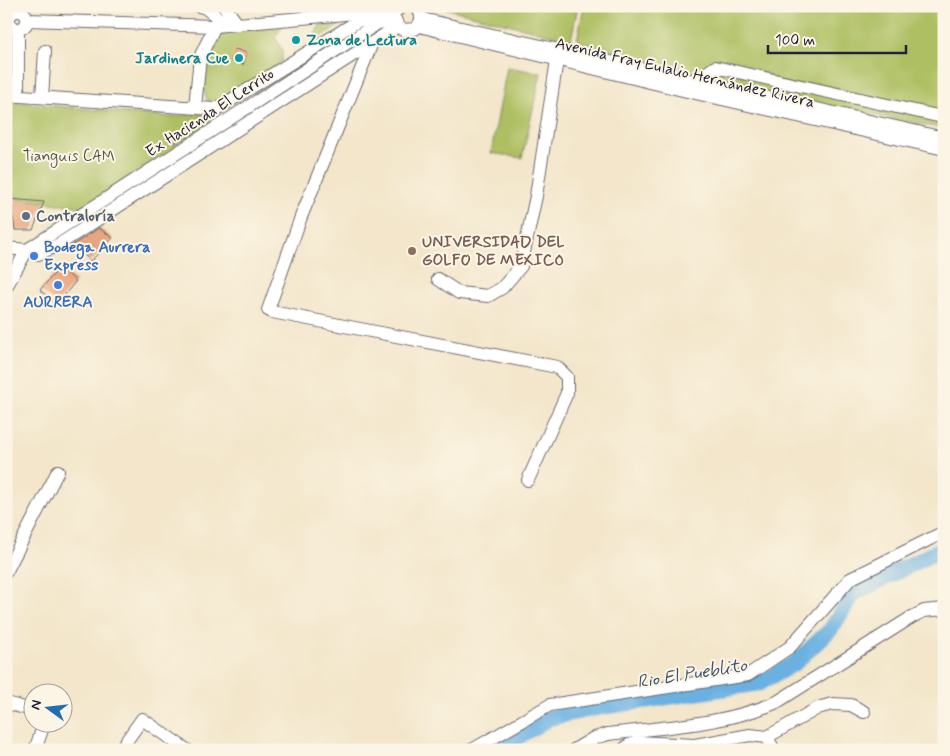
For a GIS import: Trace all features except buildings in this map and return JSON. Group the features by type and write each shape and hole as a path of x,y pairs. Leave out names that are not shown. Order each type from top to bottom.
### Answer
{"street":[{"path":"198,6 204,7 225,24"},
{"path":"195,108 200,57 225,24 224,6"},
{"path":"396,16 409,31 420,22 421,14 415,6"},
{"path":"18,11 24,13 27,20 25,26 18,29 12,26 9,20 9,13 18,11"},
{"path":"27,20 225,24 396,16"},
{"path":"6,248 27,250 38,254 58,245 372,43 396,16"},
{"path":"18,29 12,95 195,108 220,107 358,21 396,16"},
{"name":"Ex Hacienda El Cerrito","path":"27,250 378,23 396,16"},
{"name":"Avenida Fray Eulalio Hernández Rivera","path":"420,22 557,60 944,138"},
{"name":"Avenida Fray Eulalio Hernández Rivera","path":"420,22 944,149"},
{"path":"372,43 301,217 268,310 557,368 567,377 567,393 528,480"},
{"path":"42,97 45,51"},
{"path":"438,279 459,293 488,296 502,288 521,266 536,196 557,60"},
{"path":"693,87 715,67 942,117 944,120"},
{"path":"6,287 27,250"},
{"path":"6,572 58,471"},
{"path":"472,750 550,705 748,675 790,647 850,579 944,532"},
{"path":"574,750 592,739 608,734 725,718 757,711 777,702 912,617 924,611 944,609"},
{"path":"6,703 22,707"},
{"path":"613,750 638,742 698,747 750,735 767,737 818,708 832,704 852,705 864,712"},
{"path":"120,750 142,719 187,750"},
{"path":"35,750 41,734"},
{"path":"767,737 774,750"}],"green space":[{"path":"436,6 578,6 571,40"},
{"path":"584,6 944,6 944,129 694,79 577,40"},
{"path":"349,19 315,40 315,35 322,20"},
{"path":"284,24 275,37 282,50 282,62 216,105 209,104 198,77 216,35"},
{"path":"507,67 541,73 522,158 491,153"},
{"name":"Tianguis CAM","path":"6,101 170,117 203,113 220,118 176,145 173,133 175,147 83,207 12,198"}],"waterway":[{"name":"Rio El Pueblito","path":"497,750 549,718 596,708 760,683 795,663 831,629 854,593 944,548"}],"place":[{"name":"Zona de Lectura","path":"296,40"},
{"name":"Jardinera Cue","path":"239,58"},
{"name":"Contraloría","path":"26,216"},
{"name":"UNIVERSIDAD DEL GOLFO DE MEXICO","path":"412,251"},
{"name":"Bodega Aurrera Express","path":"34,256"},
{"name":"AURRERA","path":"58,285"}]}
